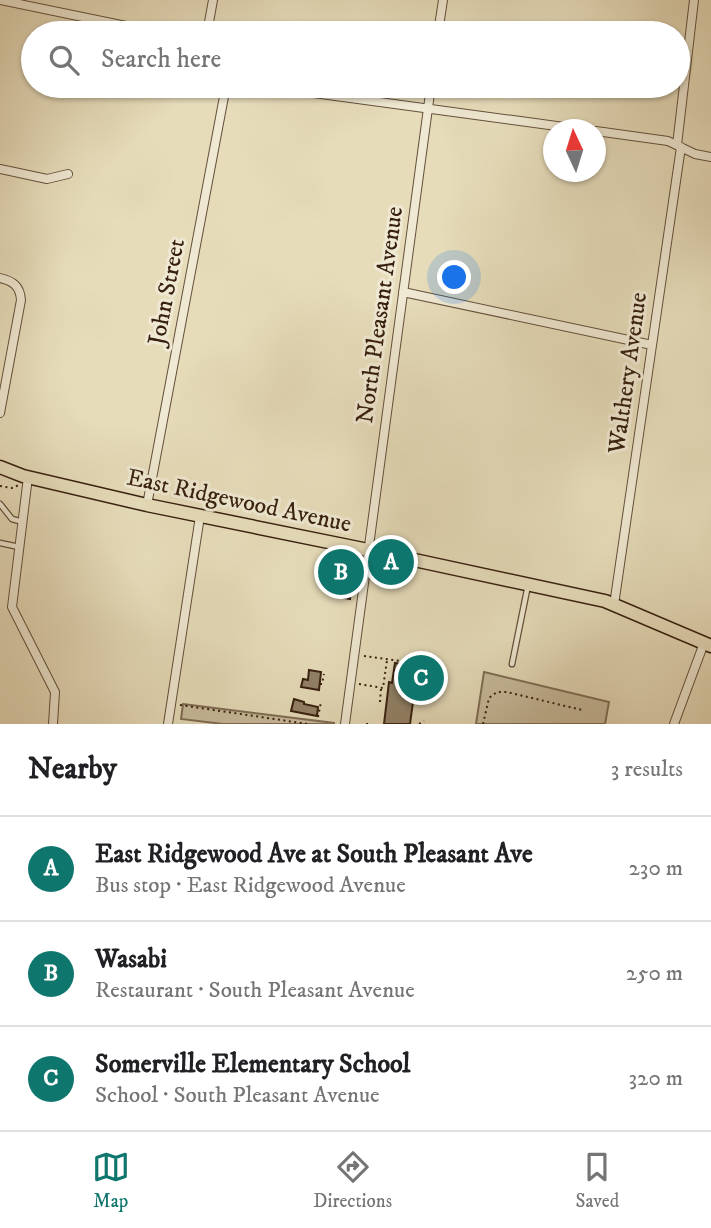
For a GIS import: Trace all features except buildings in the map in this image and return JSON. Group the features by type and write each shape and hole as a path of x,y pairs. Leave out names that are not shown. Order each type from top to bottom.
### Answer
{"main road":[{"name":"East Ridgewood Avenue","path":"0,467 24,481 605,601 709,643"}],"street":[{"path":"0,0 101,21"},
{"path":"209,21 213,0"},
{"path":"440,21 443,0"},
{"name":"Walthery Avenue","path":"690,39 694,0"},
{"name":"John Street","path":"147,505 224,98"},
{"path":"353,98 543,124"},
{"name":"North Pleasant Avenue","path":"345,724 429,98"},
{"name":"Walthery Avenue","path":"614,605 652,345 684,98"},
{"path":"606,132 668,141 695,154 711,157"},
{"path":"0,169 47,179 68,174"},
{"path":"0,278 17,287 21,300 0,413"},
{"path":"403,292 652,345"},
{"path":"24,481 23,522 12,607 55,692 53,724"},
{"path":"168,724 200,516"},
{"path":"674,724 709,643"}],"lane":[{"path":"0,504 12,519 23,522"},
{"path":"0,543 19,547"},
{"path":"512,664 528,584"}],"path":[{"path":"0,486 12,488 24,481"},
{"path":"363,656 407,662 417,666"},
{"path":"380,702 387,659"},
{"path":"320,684 324,674"},
{"path":"359,684 381,688"},
{"path":"484,724 489,698 497,692 582,710"},
{"path":"318,717 321,702"},
{"path":"180,705 307,724"},
{"path":"419,724 424,721"}],"shaded area":[{"path":"484,672 609,702 605,724 476,724"},
{"path":"183,704 334,724 223,724 181,719"}],"place":[{"name":"East Ridgewood Ave at South Pleasant Ave","path":"391,562"},
{"name":"Wasabi","path":"341,572"},
{"name":"Somerville Elementary School","path":"421,678"}]}
